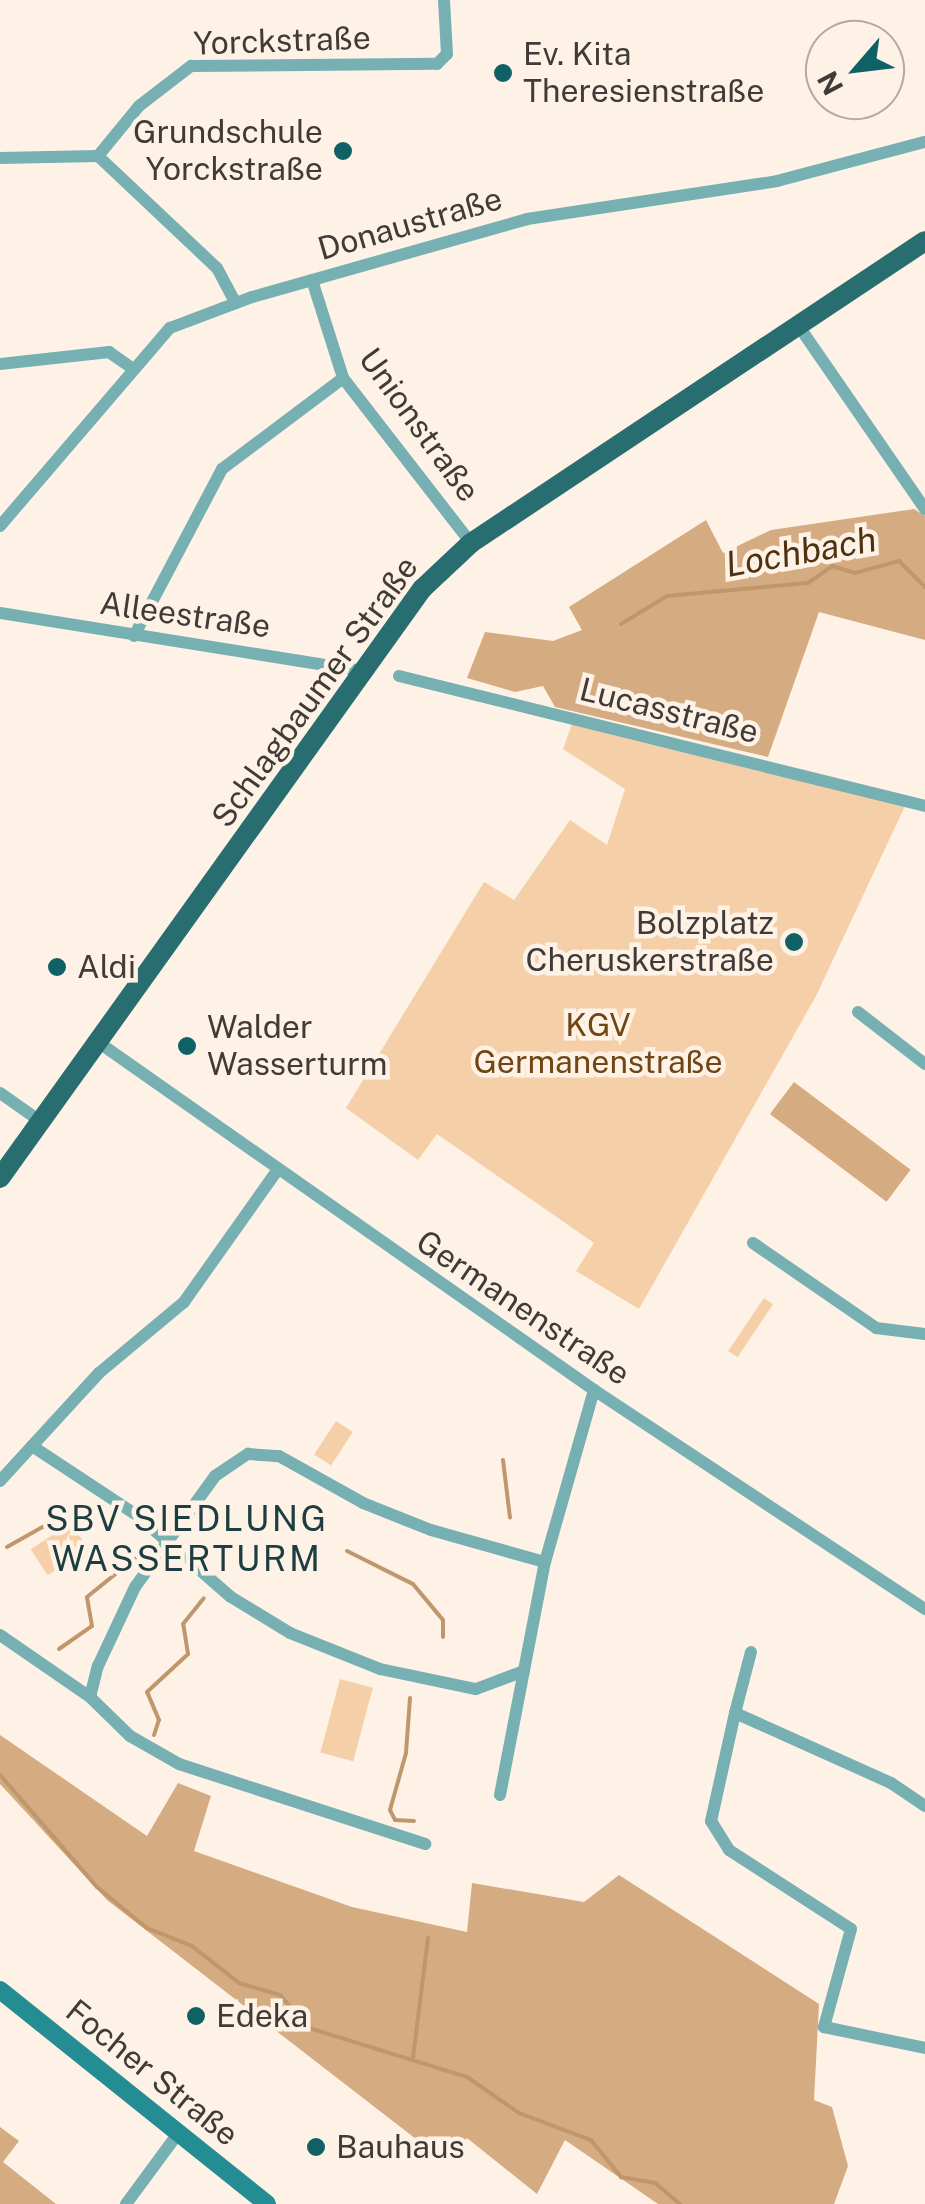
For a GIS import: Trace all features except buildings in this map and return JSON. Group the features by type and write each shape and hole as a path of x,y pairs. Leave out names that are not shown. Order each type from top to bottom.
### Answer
{"main road":[{"name":"Schlagbaumer Straße","path":"0,1178 414,598 471,542 925,241"},
{"name":"Focher Straße","path":"0,1990 267,2204"}],"street":[{"name":"Yorckstraße","path":"98,156 140,106 191,66 443,60 444,0"},
{"name":"Donaustraße","path":"0,526 170,328 236,303 528,219 777,182 925,142"},
{"path":"0,158 98,156 217,268 236,303"},
{"name":"Unionstraße","path":"312,280 343,378 471,542"},
{"path":"798,325 925,509"},
{"path":"0,364 110,352 133,369"},
{"path":"134,636 222,469 343,378"},
{"name":"Alleestraße","path":"0,613 362,671"},
{"name":"Lucasstraße","path":"399,676 925,806"},
{"path":"858,1012 925,1064"},
{"name":"Germanenstraße","path":"98,1042 594,1390 925,1609"},
{"path":"0,1093 40,1121"},
{"path":"0,1480 99,1373 184,1302 278,1170"},
{"path":"753,1244 876,1328 925,1334"},
{"path":"500,1795 545,1562 594,1390"},
{"path":"32,1446 167,1541 250,1610 380,1669 476,1690 524,1671"},
{"path":"90,1697 116,1622 167,1541 228,1463 267,1453 431,1530 545,1562"},
{"path":"0,1634 90,1697 122,1730 179,1764 425,1844"},
{"path":"751,1652 712,1828 728,1850 851,1929 824,2028 925,2048"},
{"path":"735,1713 852,1766 925,1806"},
{"path":"126,2204 179,2132"}],"green space":[{"name":"KGV Germanenstraße","path":"572,724 905,806 816,996 639,1309 576,1271 594,1243 437,1134 418,1160 346,1108 484,882 514,900 570,820 607,845 625,789 563,749"},
{"path":"764,1298 773,1304 737,1357 728,1351"},
{"path":"336,1421 353,1432 331,1465 314,1455"},
{"path":"71,1523 88,1549 48,1575 31,1549"},
{"path":"340,1679 373,1688 353,1761 320,1752"}],"shaded area":[{"path":"914,509 925,516 925,640 819,612 768,757 555,707 543,686 515,692 467,678 485,632 553,641 582,630 569,607 706,520 723,553 771,530"},
{"path":"794,1082 911,1170 887,1202 770,1114"},
{"path":"0,1735 147,1836 178,1783 211,1796 194,1851 352,1907 467,1932 472,1883 584,1902 619,1875 819,2004 814,2100 832,2107 848,2166 834,2204 658,2204 565,2140 537,2194 467,2138 447,2163 107,1900 0,1784"},
{"path":"0,2127 19,2141 3,2162 56,2204 0,2204"}],"waterway":[{"name":"Lochbach","path":"621,624 667,596 808,583 832,566 855,573 899,561 925,587"},
{"path":"503,1460 510,1518"},
{"path":"7,1547 69,1512"},
{"path":"347,1551 413,1584 443,1620 443,1637"},
{"path":"59,1649 92,1626 87,1597 139,1555"},
{"path":"154,1735 159,1720 147,1692 188,1654 183,1624 204,1598"},
{"path":"410,1698 406,1753 390,1810 395,1820 414,1821"},
{"path":"0,1775 97,1887 147,1928 192,1946 239,1983 280,1995 309,2028 467,2077 519,2113 591,2140 621,2177 655,2183 680,2204"},
{"path":"413,2057 428,1938"}],"place":[{"name":"Ev. Kita Theresienstraße","path":"503,73"},
{"name":"Grundschule Yorckstraße","path":"343,151"},
{"name":"Bolzplatz Cheruskerstraße","path":"794,942"},
{"name":"Aldi","path":"57,967"},
{"name":"Walder Wasserturm","path":"187,1046"},
{"name":"Edeka","path":"196,2016"},
{"name":"Bauhaus","path":"316,2147"}],"district":[{"name":"SBV SIEDLUNG WASSERTURM","path":"187,1539"}]}
